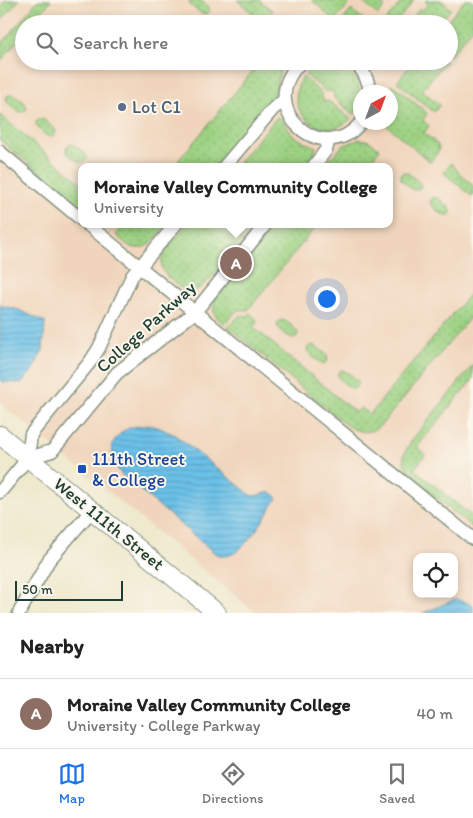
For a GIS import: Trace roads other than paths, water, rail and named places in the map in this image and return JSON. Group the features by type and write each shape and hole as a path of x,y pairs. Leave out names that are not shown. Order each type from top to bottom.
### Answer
{"main road":[{"name":"West 111th Street","path":"0,435 217,613"}],"street":[{"path":"293,70 285,89 284,100 294,124 316,138 340,138 354,130"},
{"path":"361,70 369,85"},
{"path":"227,163 273,109 284,100"},
{"path":"316,163 326,150 329,139"},
{"path":"0,152 78,217"},
{"path":"92,228 473,540"},
{"name":"College Parkway","path":"173,228 132,276 99,348 90,362 31,434 28,458 52,451 117,373 195,312 263,228"},
{"path":"0,492 28,458"},
{"path":"19,613 49,560 92,510"}],"water":[{"path":"0,305 19,310 45,322 43,350 32,371 22,383 2,382 0,380"},
{"path":"150,425 175,435 252,496 272,493 277,498 247,542 232,554 224,556 216,554 121,474 114,464 112,446 116,438 123,431 132,427"},
{"path":"456,599 473,605 473,613 423,613"}],"place":[{"name":"Lot C1","path":"122,107"},
{"name":"Moraine Valley Community College","path":"236,263"},
{"name":"111th Street & College","path":"82,469"}]}
